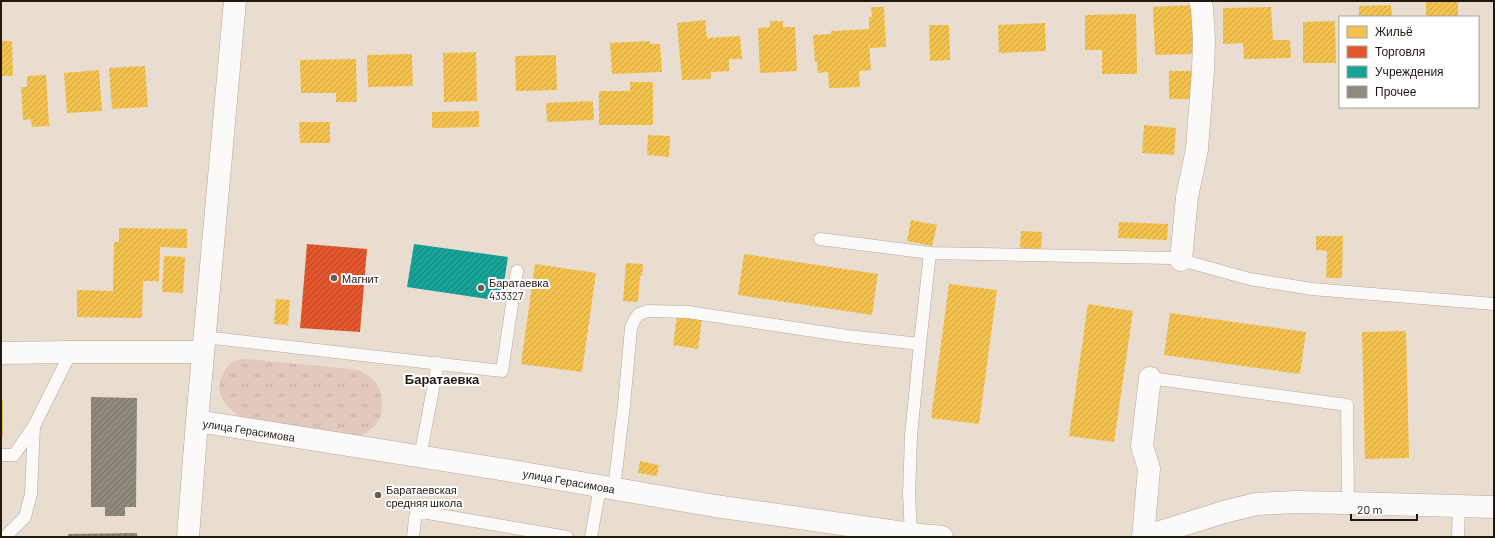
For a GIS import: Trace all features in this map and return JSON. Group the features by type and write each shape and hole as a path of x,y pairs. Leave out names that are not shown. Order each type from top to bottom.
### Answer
{"street":[{"path":"188,537 235,1"},
{"path":"1181,260 1187,197 1198,149 1204,40 1202,8 1200,1"},
{"path":"1,354 71,352 204,344"},
{"path":"1150,378 1142,446 1149,469 1144,537 1224,512 1256,504 1296,502 1494,507"},
{"name":"улица Герасимова","path":"197,422 506,470 715,506 911,534 942,537"}],"lane":[{"path":"820,239 930,254 1170,258 1250,279 1312,289 1494,304"},
{"path":"911,534 908,494 911,436 930,254"},
{"path":"204,344 438,363 502,371 517,271"},
{"path":"591,537 607,488 624,405 631,328 639,314 648,311 688,312 847,336 920,344"},
{"path":"1,455 14,455 34,426 71,352"},
{"path":"420,457 438,363"},
{"path":"1150,378 1347,405 1348,503"},
{"path":"5,537 25,517 31,494 34,426"},
{"path":"1458,537 1459,506"},
{"path":"413,537 416,511 567,537"}],"green space":[{"path":"247,359 359,370 374,380 377,384 382,399 379,419 371,429 356,438 243,419 224,401 219,389 221,380 228,366 238,360"}],"building: Жильё":[{"path":"1458,1 1458,16 1426,16 1426,2"},
{"path":"1191,5 1193,54 1155,55 1153,7"},
{"path":"1391,5 1392,16 1359,16 1359,6"},
{"path":"871,7 884,7 886,47 870,48 869,40 871,70 859,71 860,87 829,88 828,72 818,73 817,62 815,62 813,35 831,34 831,31 869,29 869,17 872,17"},
{"path":"1271,7 1273,40 1290,40 1291,58 1244,59 1243,43 1223,44 1223,8"},
{"path":"1136,14 1137,74 1102,74 1102,50 1085,50 1085,15"},
{"path":"705,20 707,38 740,36 742,59 729,59 729,71 711,72 711,79 682,80 677,23"},
{"path":"770,21 783,21 783,27 795,27 797,71 760,73 758,28 770,27"},
{"path":"1335,21 1336,63 1303,63 1303,22"},
{"path":"1045,23 1046,51 999,53 998,25"},
{"path":"929,25 949,25 950,60 930,61"},
{"path":"1,41 12,41 13,76 1,76"},
{"path":"650,41 650,44 660,44 662,72 612,74 610,43"},
{"path":"476,52 477,101 444,102 443,53"},
{"path":"412,54 413,86 368,87 367,55"},
{"path":"556,55 557,90 516,91 515,56"},
{"path":"356,59 357,102 336,102 336,93 301,93 300,60"},
{"path":"145,66 148,107 112,109 109,68"},
{"path":"99,70 102,111 67,113 64,73"},
{"path":"1169,71 1191,71 1191,99 1169,99"},
{"path":"46,75 49,126 32,127 31,119 23,120 21,87 27,87 27,76"},
{"path":"630,82 653,82 653,125 599,125 599,91 630,91"},
{"path":"593,101 594,120 547,122 546,103"},
{"path":"479,111 479,127 432,128 432,112"},
{"path":"299,122 330,122 330,143 300,143"},
{"path":"1144,125 1176,128 1174,155 1142,153"},
{"path":"648,135 670,136 669,157 647,155"},
{"path":"911,220 937,225 932,246 907,241"},
{"path":"1119,222 1168,224 1167,240 1118,238"},
{"path":"119,228 187,229 187,248 160,247 159,281 143,281 142,318 77,317 77,290 113,291 114,242 119,242"},
{"path":"1021,231 1042,232 1041,249 1020,248"},
{"path":"1316,236 1343,236 1342,278 1326,278 1327,251 1316,250"},
{"path":"744,254 878,274 872,315 738,295"},
{"path":"164,256 185,257 183,293 162,292"},
{"path":"626,263 643,264 642,276 640,276 638,302 623,301"},
{"path":"535,264 596,273 582,372 521,364"},
{"path":"949,284 997,290 979,424 931,418"},
{"path":"276,299 290,300 288,325 274,324"},
{"path":"1088,304 1133,311 1114,442 1069,436"},
{"path":"1170,313 1306,332 1300,374 1164,355"},
{"path":"677,316 702,319 698,349 673,345"},
{"path":"1406,331 1409,458 1365,459 1362,332"},
{"path":"1,400 3,400 3,436 1,436"},
{"path":"640,461 659,465 657,476 638,473"}],"building: Торговля":[{"name":"Магнит","path":"307,244 367,249 360,332 300,328"}],"building: Учреждения":[{"path":"414,244 508,257 501,301 407,287"}],"building: Прочее":[{"path":"91,397 137,398 136,507 125,507 125,516 105,516 105,507 91,507"},
{"path":"137,533 137,537 68,537 68,534"}],"place":[{"name":"Магнит","path":"334,278"},
{"name":"Баратаевка 433327","path":"481,288"},
{"name":"Баратаевская средняя школа","path":"378,495"}],"district":[{"name":"Баратаевка","path":"442,379"}]}
